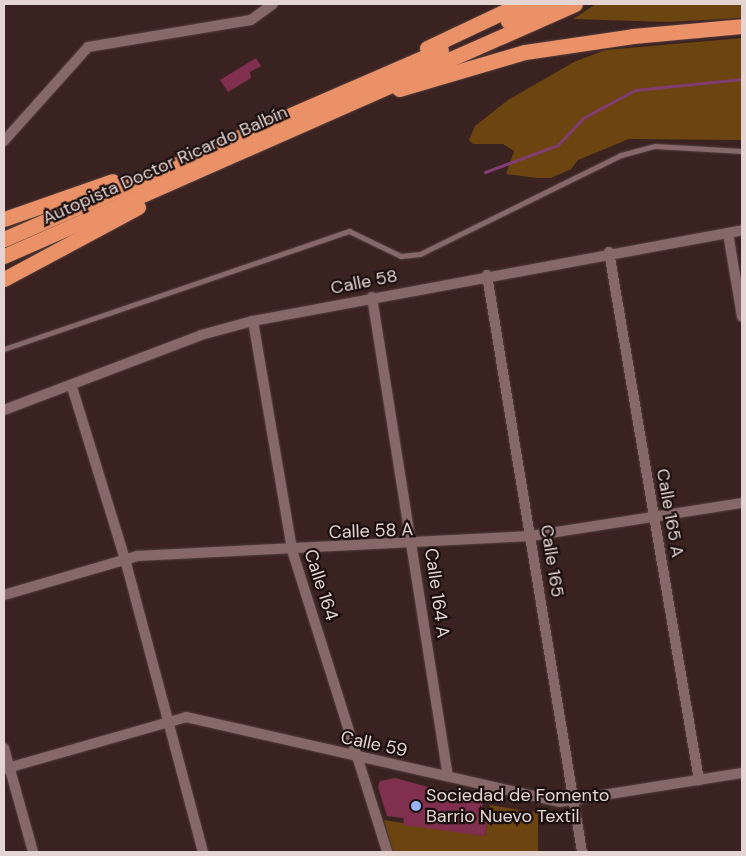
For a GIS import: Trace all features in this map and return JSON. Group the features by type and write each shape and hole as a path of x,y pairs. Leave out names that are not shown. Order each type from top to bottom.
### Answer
{"highway":[{"path":"337,102 520,4"},
{"path":"337,102 548,4"},
{"path":"337,102 575,4"},
{"path":"337,102 525,52 624,37 742,26"},
{"name":"Autopista Doctor Ricardo Balbín","path":"4,239 260,127 337,102"},
{"name":"Autopista Doctor Ricardo Balbín","path":"4,256 253,148 337,102"},
{"path":"4,219 260,127"},
{"path":"4,279 253,148"}],"street":[{"path":"4,141 88,47 251,20 273,4"},
{"name":"Calle 58","path":"4,410 72,387 202,335 253,321 609,252 742,230"},
{"path":"728,233 742,317"},
{"name":"Calle 165 A","path":"609,252 699,780"},
{"name":"Calle 165","path":"487,275 582,852"},
{"name":"Calle 164 A","path":"372,297 448,776"},
{"name":"Calle 164","path":"253,321 292,550 387,852"},
{"path":"72,387 125,559 170,721 203,852"},
{"name":"Calle 58 A","path":"4,595 125,559 413,546 531,536 742,503"},
{"name":"Calle 59","path":"7,768 170,721 197,718 359,758 448,776 550,801 574,800 742,772"},
{"path":"4,748 7,768 33,852"}],"lane":[{"path":"4,349 349,231 401,256 420,254 600,163 630,153 664,146 742,152"}],"shaded area":[{"path":"596,4 742,4 742,18 668,22 573,19"},
{"path":"742,38 742,140 629,139 578,160 571,169 551,178 537,178 506,174 514,151 503,144 473,144 469,140 475,126 508,100 574,62 605,50"},
{"path":"490,805 538,813 538,852 393,852 384,820 485,836"}],"building":[{"path":"256,58 261,66 250,72 251,78 228,92 220,80"},
{"name":"Sociedad de Fomento Barrio Nuevo Textil","path":"395,778 483,802 480,820 487,822 485,836 403,825 404,818 387,816 378,787 380,781"}],"waterway":[{"path":"485,172 558,145 583,118 635,90 742,79"}],"place":[{"name":"Sociedad de Fomento Barrio Nuevo Textil","path":"416,806"}]}
